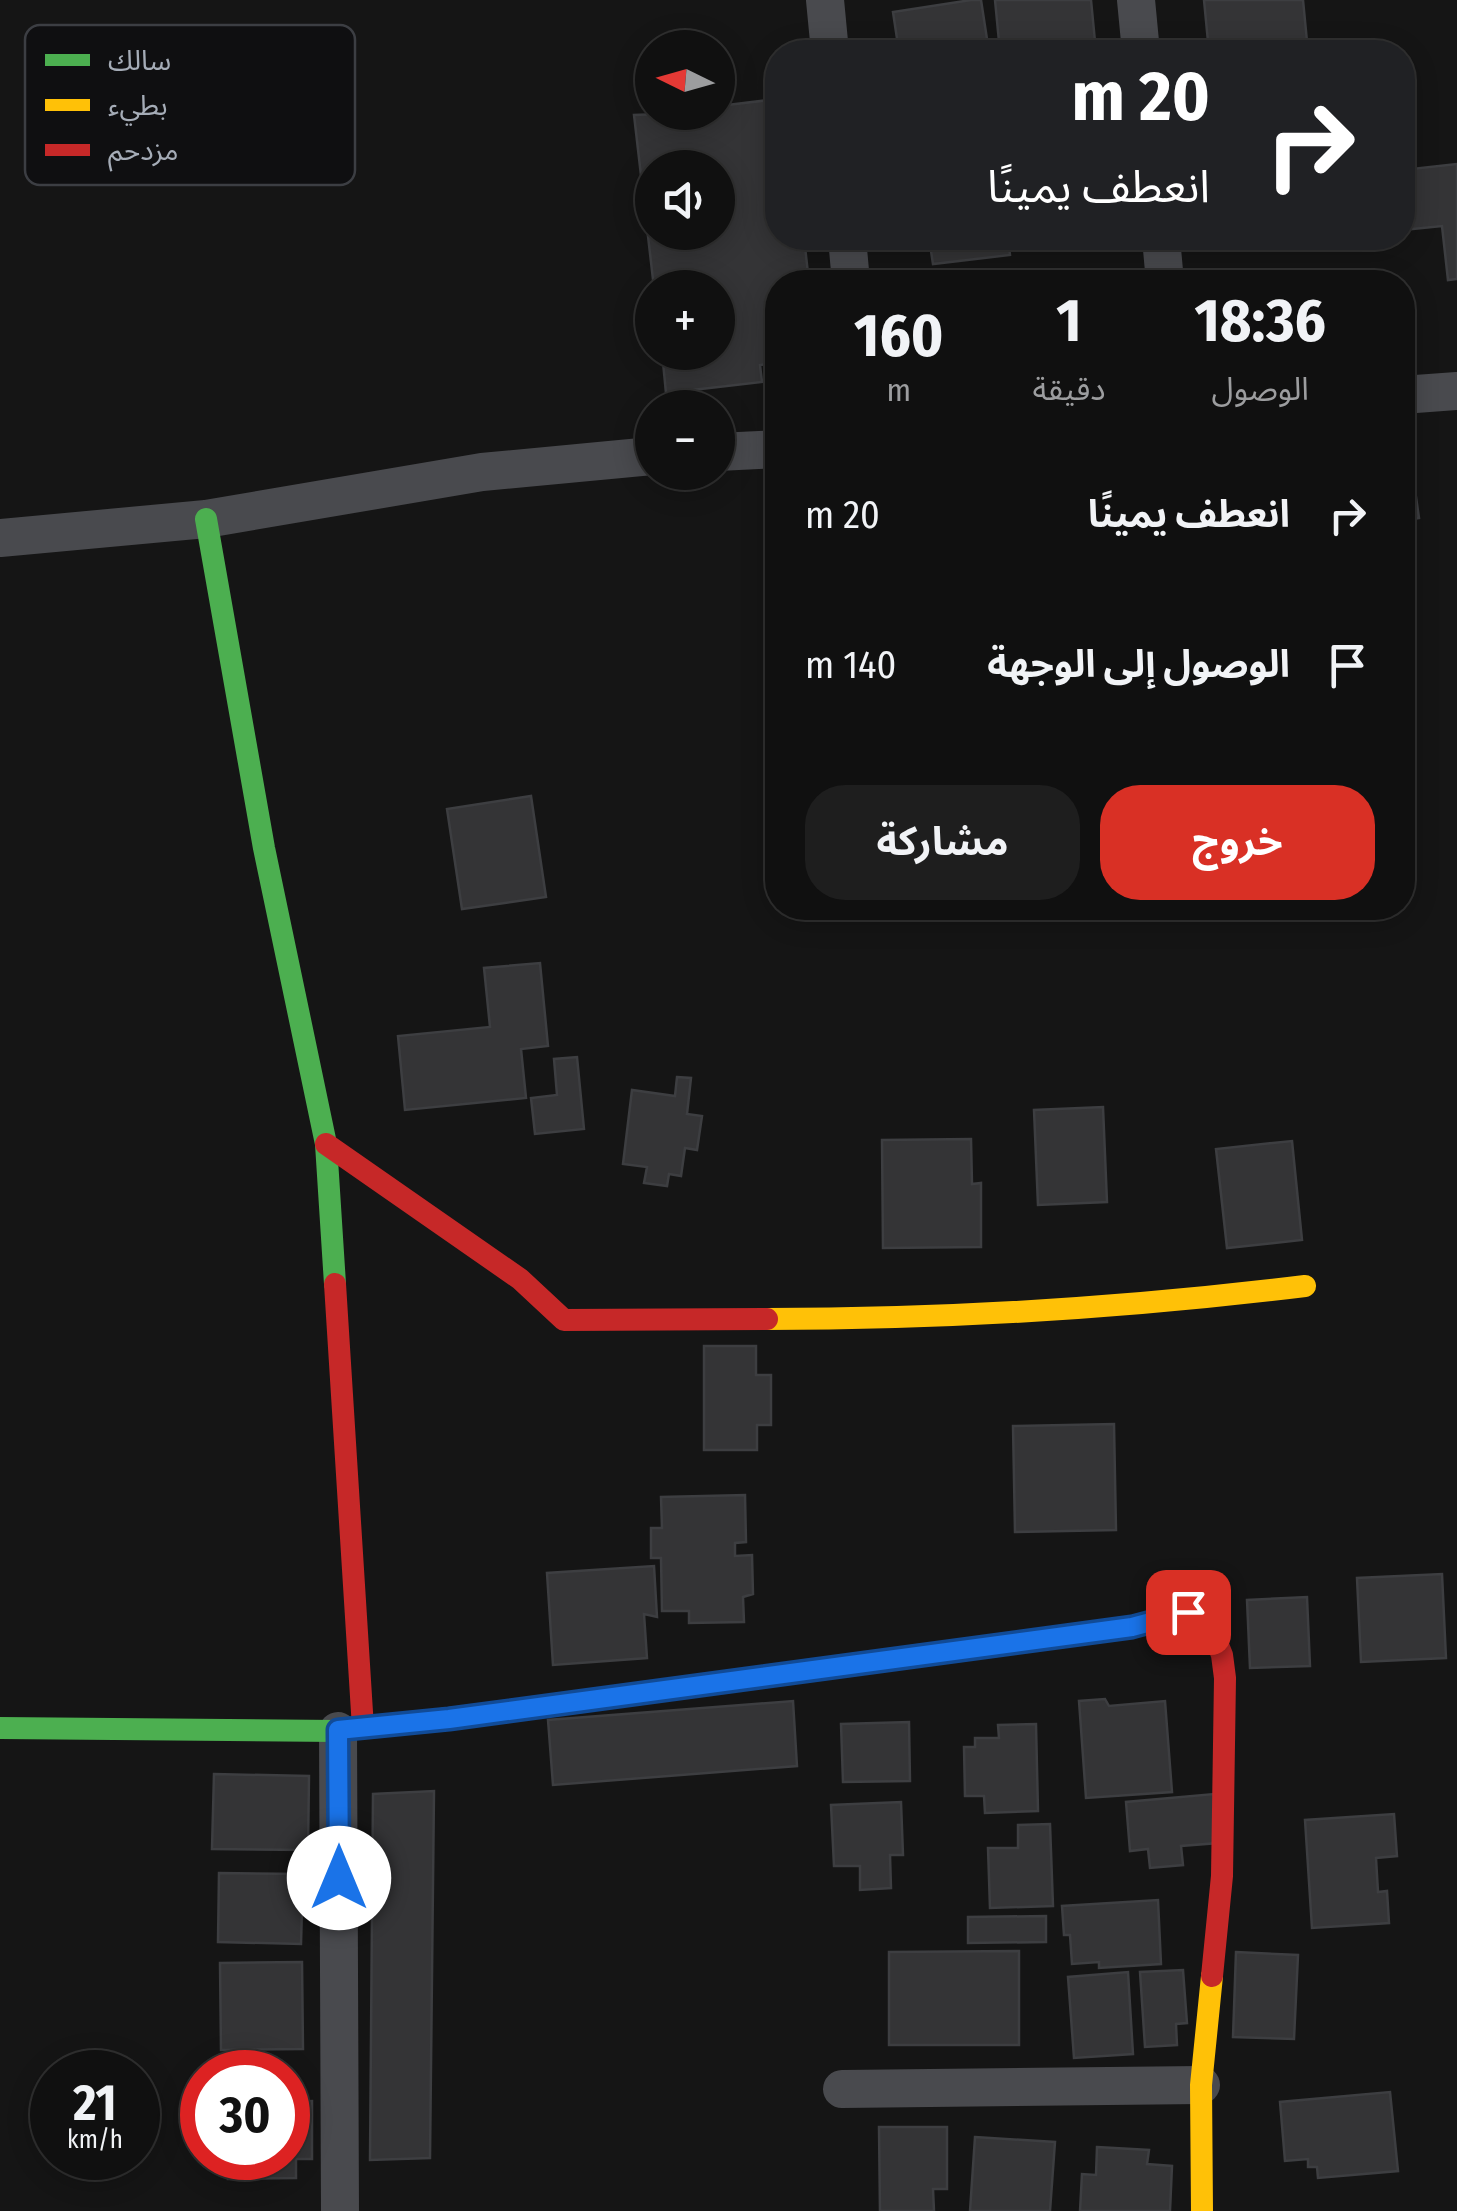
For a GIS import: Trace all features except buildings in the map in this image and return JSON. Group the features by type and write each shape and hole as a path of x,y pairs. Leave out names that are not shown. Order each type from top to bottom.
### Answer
{"street":[{"path":"825,0 829,40"},
{"path":"1136,0 1140,40"},
{"path":"1415,394 1457,391"},
{"path":"735,451 765,450"},
{"path":"0,538 206,519 482,472 635,458"},
{"path":"206,519 264,848 326,1144 350,1729 340,2211"},
{"path":"326,1144 520,1279 564,1320 846,1319 1007,1313 1167,1303 1305,1286"},
{"path":"0,1728 350,1729 1113,1630 1188,1612 1206,1621 1218,1640 1225,1668 1222,1876 1201,2085 1202,2211"},
{"path":"842,2089 1201,2085"}],"traffic: fast":[{"path":"206,519 264,848 326,1144 335,1284"},
{"path":"0,1728 338,1731 484,1714"}],"traffic: slow":[{"path":"767,1319 1036,1311 1305,1286"},
{"path":"484,1714 1131,1627"},
{"path":"1202,2211 1201,2085 1212,1976"}],"traffic: jam":[{"path":"326,1144 520,1279 564,1320 767,1319"},
{"path":"335,1284 363,1728"},
{"path":"1131,1627 1187,1612 1214,1635 1222,1655 1222,1876 1212,1976"}],"route":[{"path":"339,1878 338,1730 449,1719 1132,1627 1188,1612"}]}
